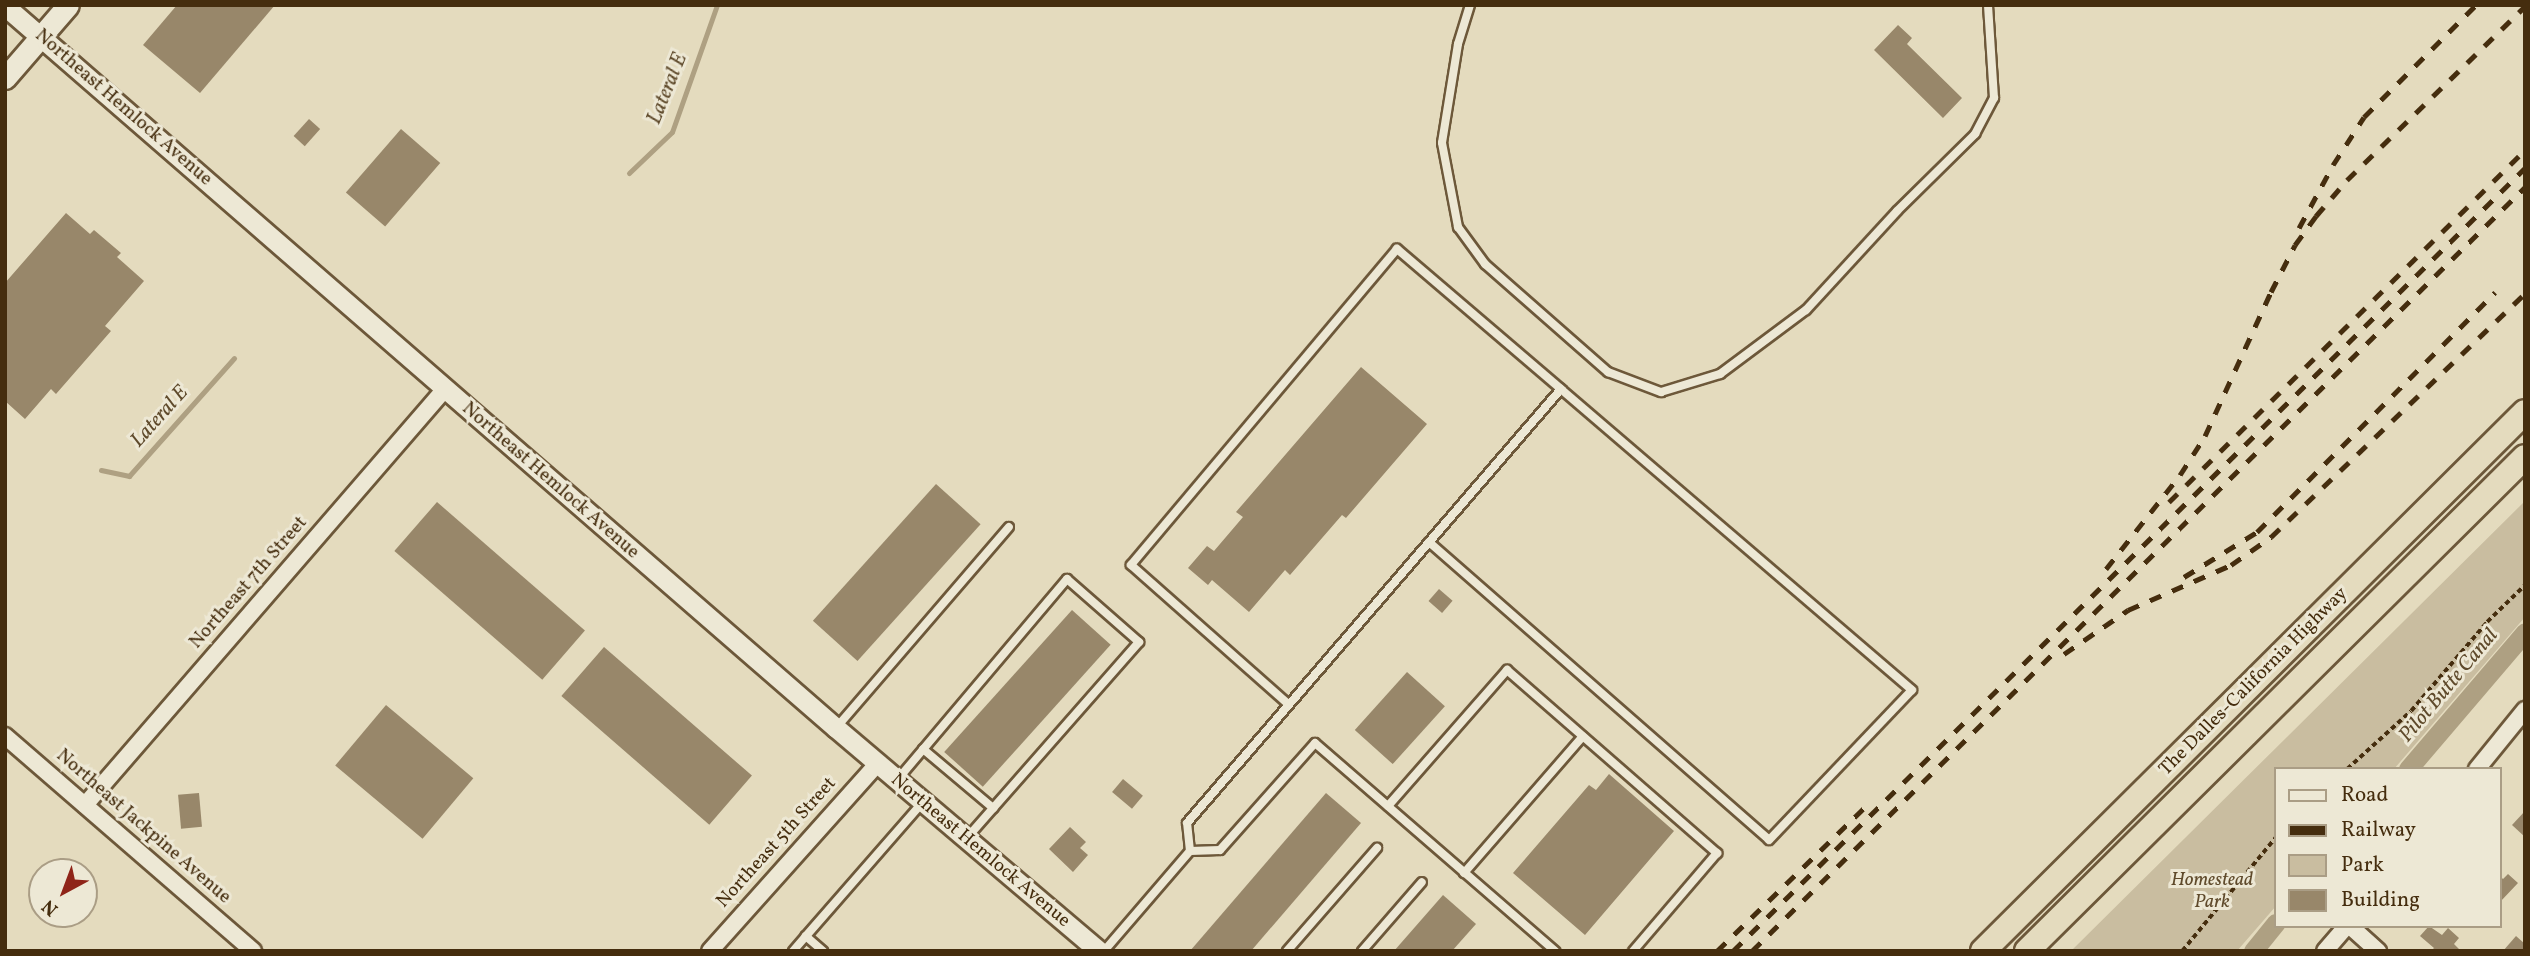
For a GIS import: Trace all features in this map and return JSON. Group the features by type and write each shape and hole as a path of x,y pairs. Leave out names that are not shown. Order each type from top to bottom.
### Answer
{"highway":[{"name":"The Dalles-California Highway","path":"1983,951 2525,412"},
{"name":"The Dalles-California Highway","path":"2027,951 2525,457"}],"main road":[{"path":"5,78 68,5"}],"street":[{"name":"Northeast Hemlock Avenue","path":"5,6 922,803 1101,951"},
{"name":"Northeast 7th Street","path":"85,805 445,389"},
{"path":"2479,767 2524,713"},
{"name":"Northeast Jackpine Avenue","path":"5,736 254,951"},
{"name":"Northeast 5th Street","path":"710,951 877,764"},
{"path":"2325,951 2346,928"},
{"path":"2350,928 2378,951"}],"lane":[{"path":"1470,5 1458,44 1442,143 1458,227 1485,264 1608,372 1661,392 1720,374 1806,310 1897,211 1975,134 1994,98 1988,5"},
{"path":"1288,704 1131,565 1397,249 1912,690 1769,840 1429,542"},
{"path":"1190,851 1187,823 1561,389"},
{"path":"836,728 1009,527"},
{"path":"897,781 1067,579 1139,642 966,839"},
{"path":"1388,806 1507,670 1717,853 1633,951"},
{"path":"1464,873 1583,736"},
{"path":"1101,951 1190,851 1220,850 1315,743 1555,951"},
{"path":"923,749 993,808"},
{"path":"793,951 922,803"},
{"path":"1287,951 1377,848"},
{"path":"1363,951 1422,882"},
{"path":"806,936 823,951"}],"path":[{"path":"2349,767 2411,711 2487,622 2525,585"},
{"path":"2182,951 2274,839"}],"green space":[{"name":"Homestead Park","path":"2525,501 2525,617 2396,767 2274,767 2274,908 2237,951 2071,951"}],"building":[{"path":"177,5 275,5 200,93 143,45"},
{"path":"1898,25 1912,38 1907,44 1962,98 1943,118 1874,50"},
{"path":"309,119 320,129 305,146 294,136"},
{"path":"401,129 440,163 385,227 346,192"},
{"path":"66,213 90,234 94,230 121,253 117,257 144,281 105,326 111,331 56,394 51,389 25,419 5,401 5,283"},
{"path":"1361,367 1427,424 1346,518 1342,515 1290,575 1285,570 1249,612 1212,580 1208,585 1188,568 1207,546 1214,551 1243,517 1236,512"},
{"path":"936,484 981,524 857,661 813,621"},
{"path":"437,502 585,631 542,680 394,551"},
{"path":"1439,589 1453,601 1442,613 1429,601"},
{"path":"1072,610 1111,645 983,787 944,752"},
{"path":"604,647 752,776 709,825 561,696"},
{"path":"1407,672 1445,706 1393,764 1355,730"},
{"path":"386,705 473,778 423,839 335,766"},
{"path":"1609,774 1674,831 1585,935 1513,873 1589,785 1596,790"},
{"path":"1123,779 1143,796 1132,809 1112,792"},
{"path":"199,793 202,827 181,829 178,795"},
{"path":"1326,793 1361,823 1251,951 1190,951"},
{"path":"2525,811 2525,837 2512,825"},
{"path":"1070,827 1086,842 1080,848 1088,855 1073,872 1049,849"},
{"path":"2508,874 2518,883 2502,900 2502,878"},
{"path":"1443,895 1476,924 1452,951 1394,951"},
{"path":"2427,928 2442,935 2448,928 2459,938 2454,944 2461,951 2431,951 2434,948 2420,936"},
{"path":"2516,936 2525,944 2525,951 2503,951"}],"waterway":[{"name":"Lateral E","path":"629,173 672,132 717,5"},
{"name":"Lateral E","path":"101,470 129,476 234,358"},
{"name":"Pilot Butte Canal","path":"2410,767 2525,632"},
{"name":"Pilot Butte Canal","path":"2253,951 2274,925"}],"railway":[{"path":"2299,228 2333,165 2364,117 2476,5"},
{"path":"2106,569 2180,475 2205,436 2271,292 2295,245 2316,216 2347,180 2525,6"},
{"path":"2169,502 2525,150"},
{"path":"1733,951 2525,168"},
{"path":"1752,951 2525,187"},
{"path":"2184,577 2257,532 2495,292"},
{"path":"2064,654 2128,610 2231,565 2271,537 2525,293"},
{"path":"1717,951 1870,802"}]}
